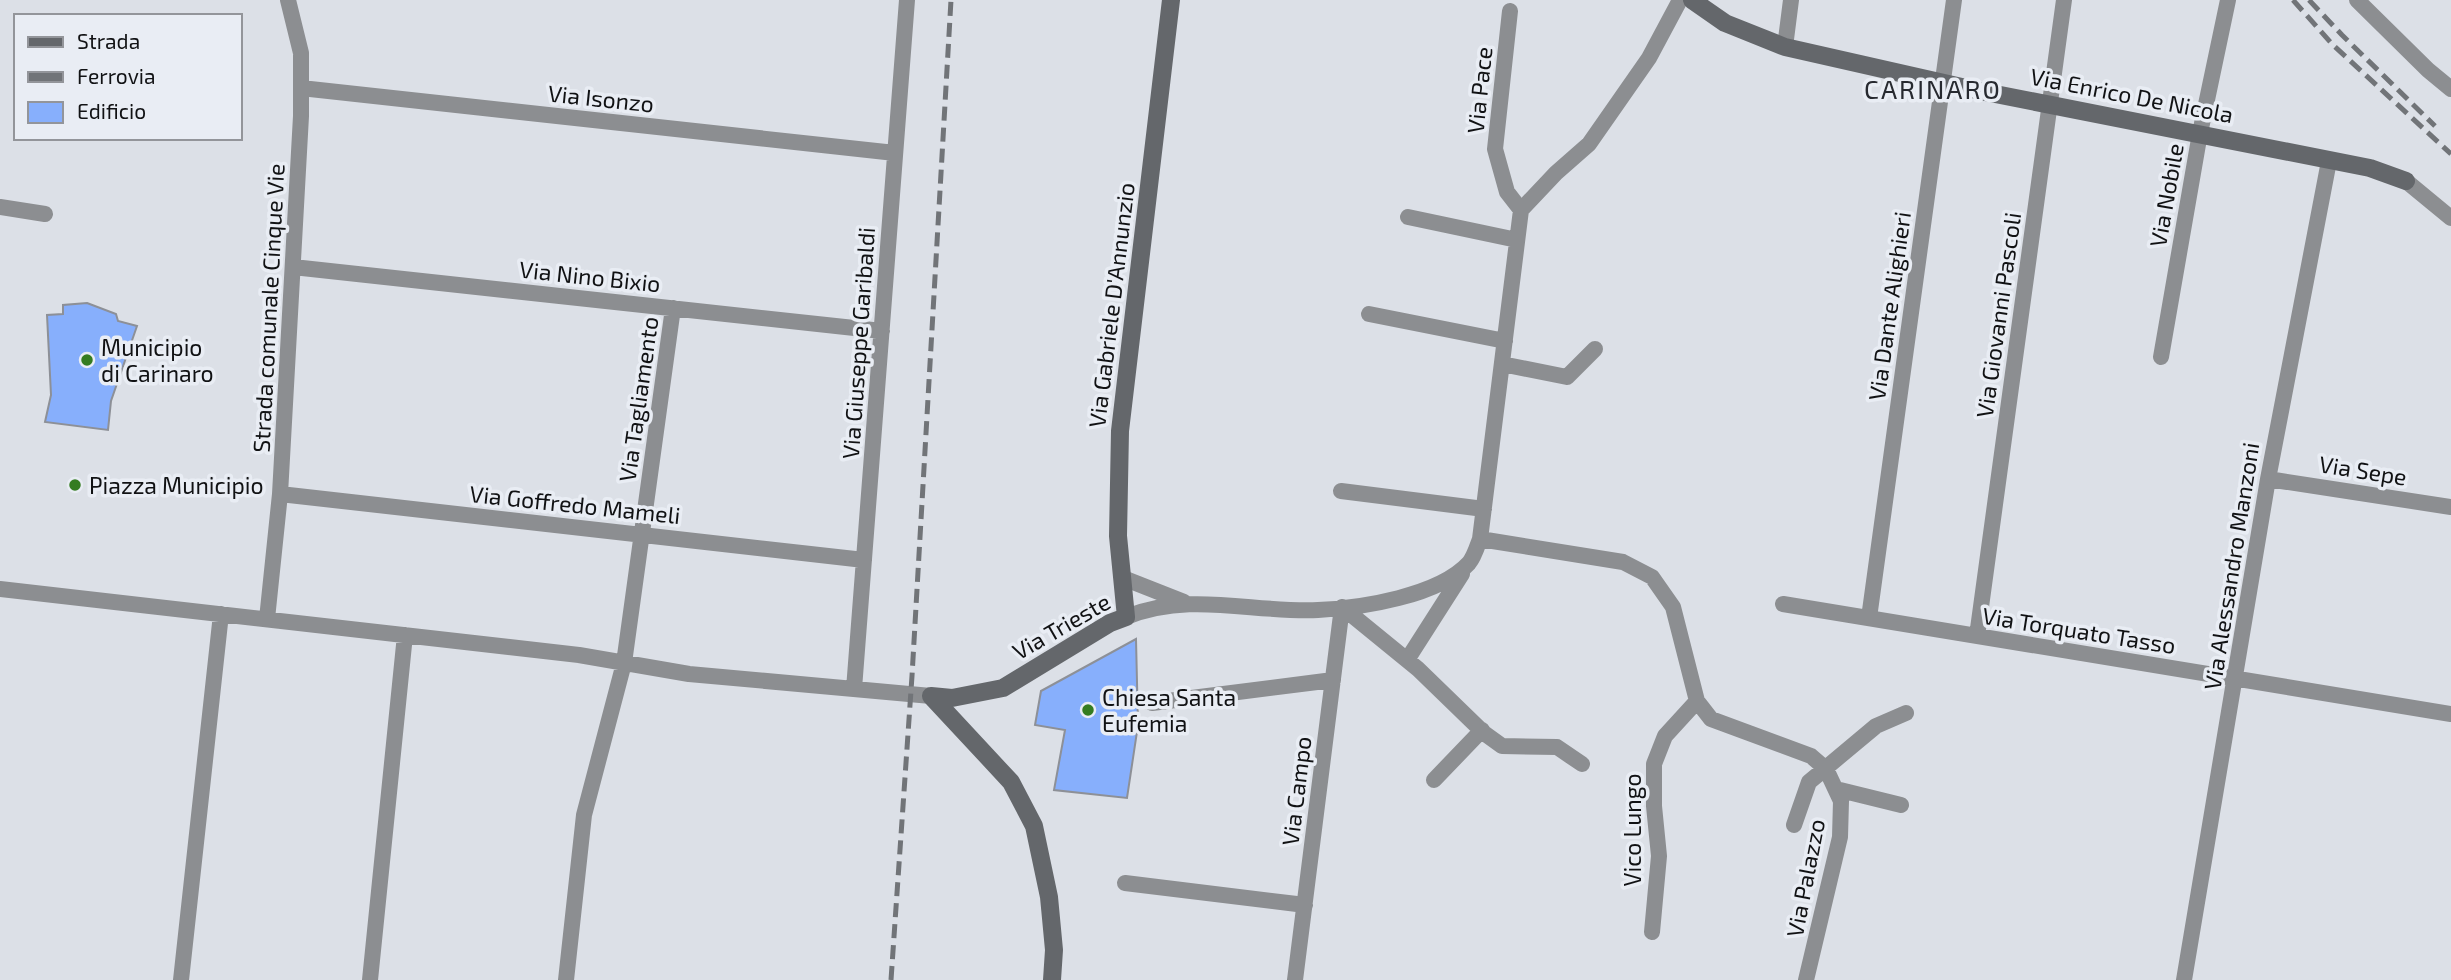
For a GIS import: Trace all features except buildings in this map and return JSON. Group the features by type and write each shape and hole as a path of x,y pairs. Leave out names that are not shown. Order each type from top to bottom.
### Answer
{"street":[{"name":"Strada comunale Cinque Vie","path":"267,620 280,494 301,88 301,53 288,0"},
{"name":"Via Giuseppe Garibaldi","path":"854,689 907,0"},
{"name":"Via Gabriele D'Annunzio","path":"1126,617 1118,536 1120,432 1171,0"},
{"path":"1407,660 1469,562 1480,539 1521,210 1556,173 1589,145 1649,58 1680,0"},
{"name":"Via Enrico De Nicola","path":"1692,0 1725,23 1785,47 1942,82 2370,168 2406,181"},
{"path":"1785,47 1791,0"},
{"name":"Via Dante Alighieri","path":"1869,618 1954,0"},
{"name":"Via Giovanni Pascoli","path":"1977,636 2064,0"},
{"name":"Via Nobile","path":"2161,357 2200,133 2228,0"},
{"path":"2357,0 2451,89"},
{"name":"Via Pace","path":"1510,11 1495,149 1507,192 1521,210"},
{"name":"Via Isonzo","path":"301,88 895,153"},
{"name":"Via Alessandro Manzoni","path":"2184,980 2268,479 2329,161"},
{"path":"2406,181 2451,218"},
{"path":"0,207 45,214"},
{"path":"1408,217 1517,240"},
{"name":"Via Nino Bixio","path":"293,267 882,331"},
{"name":"Via Tagliamento","path":"566,980 584,815 624,663 673,308"},
{"path":"1369,314 1505,341"},
{"path":"1502,364 1566,377 1595,349"},
{"name":"Via Sepe","path":"2268,479 2451,507"},
{"path":"1341,491 1484,509"},
{"name":"Via Goffredo Mameli","path":"280,494 864,560"},
{"path":"1480,539 1623,562 1652,577 1673,607 1697,701 1711,719 1811,756 1826,769"},
{"name":"Via Trieste","path":"931,696 952,698 1003,688 1110,623 1141,611 1186,603 1317,610 1393,600 1442,584 1469,562"},
{"path":"1123,578 1186,603"},
{"path":"0,589 579,655 689,674 931,696 1011,782 1034,826 1049,897 1054,950 1052,980"},
{"name":"Via Torquato Tasso","path":"1783,604 2451,714"},
{"path":"1342,607 1407,660 1502,746 1557,747 1582,764"},
{"name":"Via Campo","path":"1295,980 1342,607"},
{"path":"181,980 221,614"},
{"path":"370,980 405,635"},
{"path":"1152,703 1333,680"},
{"name":"Vico Lungo","path":"1652,932 1659,856 1654,806 1654,764 1665,736 1697,701"},
{"path":"1794,825 1809,782 1876,726 1906,713"},
{"path":"1434,780 1482,730"},
{"name":"Via Palazzo","path":"1807,980 1840,837 1841,801 1826,769"},
{"path":"1835,787 1901,805"},
{"path":"1125,883 1305,905"}],"railway":[{"path":"891,980 912,676 951,0"},
{"path":"2293,0 2332,44 2451,154"},
{"path":"2309,0 2435,126"}],"place":[{"name":"Municipio di Carinaro","path":"87,360"},
{"name":"Piazza Municipio","path":"75,485"},
{"name":"Chiesa Santa Eufemia","path":"1088,710"}],"district":[{"name":"CARINARO","path":"1933,88"}]}
